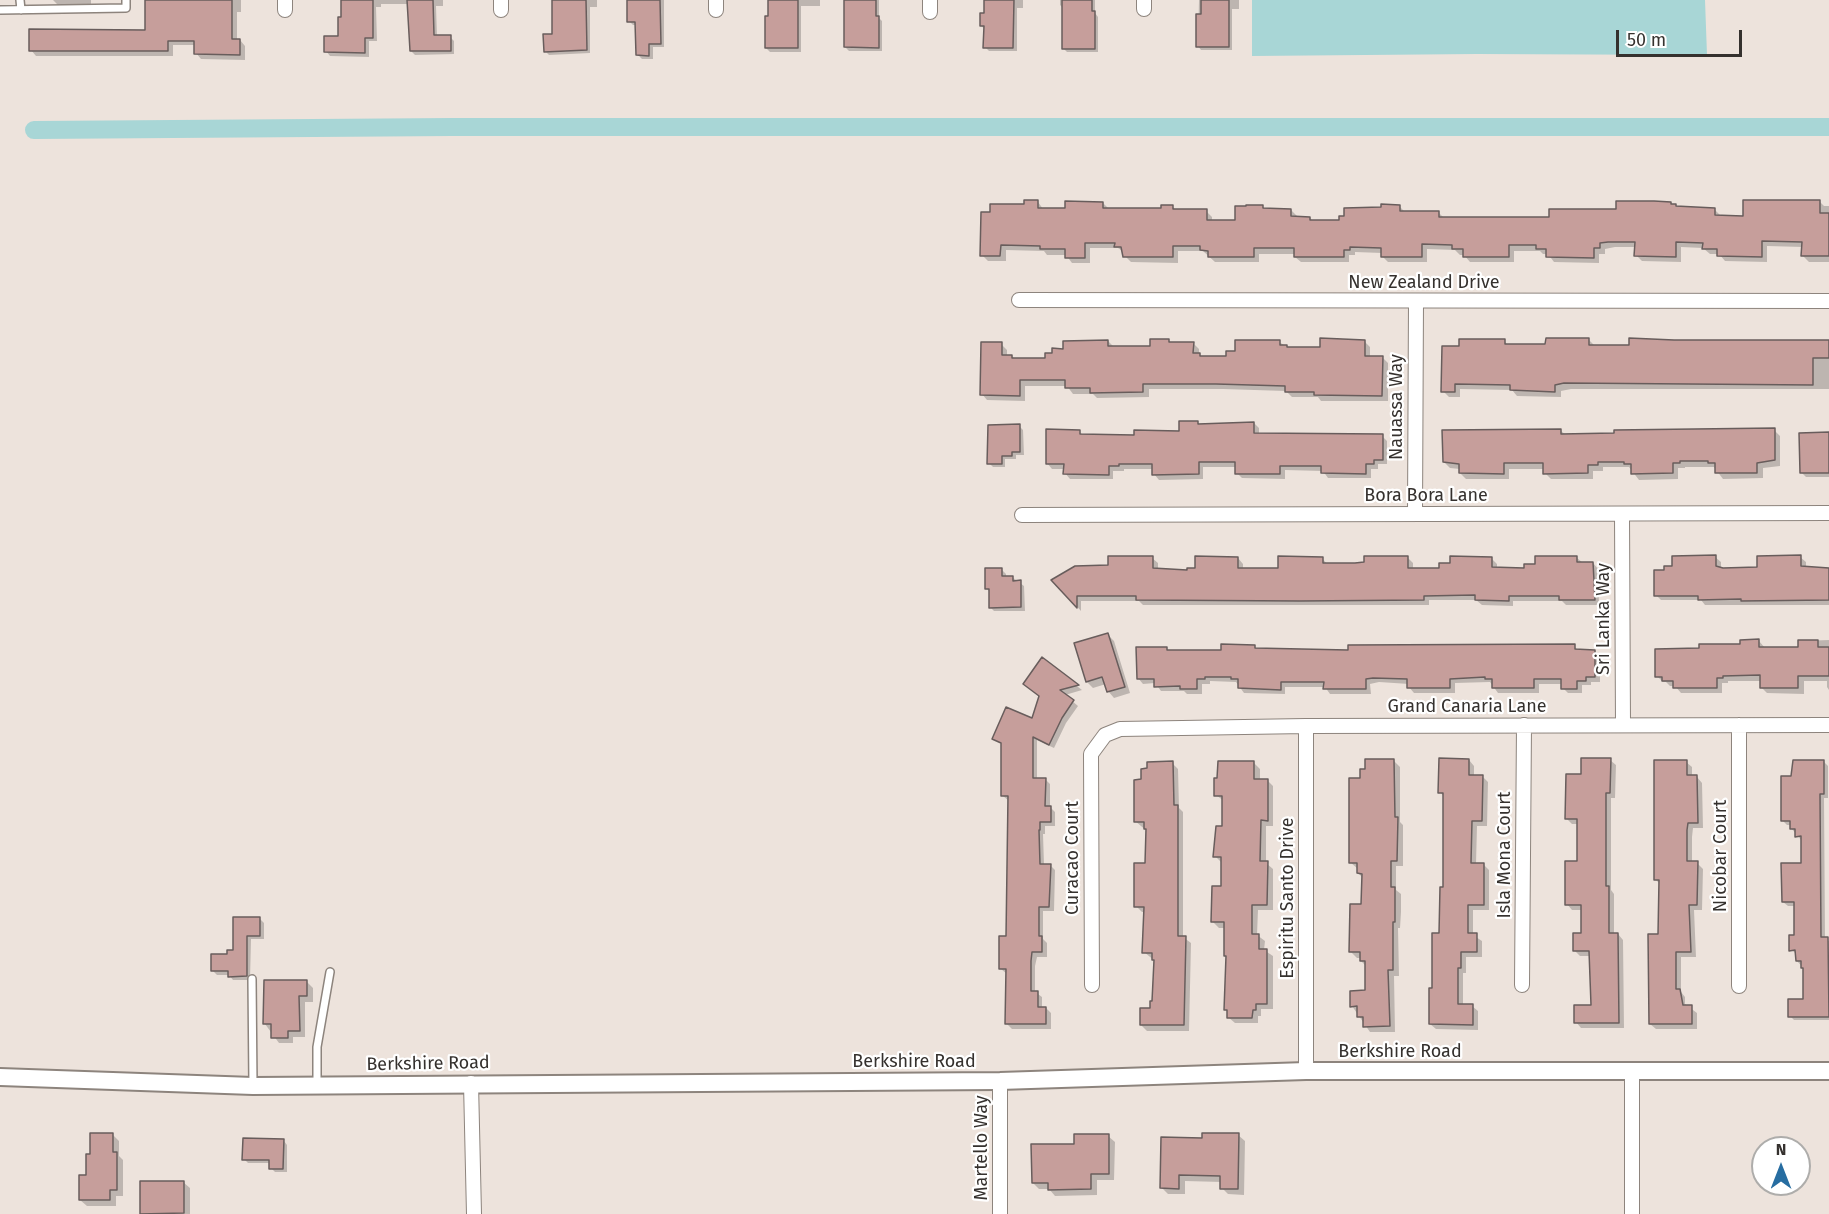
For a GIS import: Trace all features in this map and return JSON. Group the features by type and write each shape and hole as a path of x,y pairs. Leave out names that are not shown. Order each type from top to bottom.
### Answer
{"street":[{"name":"New Zealand Drive","path":"1019,300 1829,301"},
{"name":"Nauassa Way","path":"1415,514 1416,301"},
{"name":"Sri Lanka Way","path":"1622,513 1623,725"},
{"name":"Bora Bora Lane","path":"1022,515 1829,513"},
{"name":"Isla Mona Court","path":"1522,985 1524,725"},
{"name":"Nicobar Court","path":"1739,725 1739,986"},
{"name":"Grand Canaria Lane","path":"1105,735 1120,729 1306,726 1829,725"},
{"name":"Espiritu Santo Drive","path":"1306,726 1306,1071"},
{"name":"Curacao Court","path":"1092,985 1091,754 1105,735"},
{"name":"Berkshire Road","path":"0,1077 253,1086 1000,1081 1306,1071 1829,1071"},
{"path":"1632,1071 1632,1214"},
{"name":"Martello Way","path":"1000,1081 1000,1214"},
{"path":"471,1083 474,1214"}],"lane":[{"path":"20,0 21,10"},
{"path":"0,10 126,8 126,0"},
{"path":"317,1085 317,1047 330,972"},
{"path":"252,979 253,1086"}],"water":[{"path":"1252,0 1705,0 1707,55 1252,56"}],"building":[{"path":"145,0 232,0 232,39 240,39 240,55 194,54 194,41 168,41 168,51 29,51 29,29 145,30"},
{"path":"341,0 373,0 373,38 365,38 365,53 324,52 324,36 338,36"},
{"path":"407,0 433,0 434,35 451,35 451,51 410,51"},
{"path":"552,0 586,0 587,50 544,52 543,34 552,34"},
{"path":"627,0 660,0 661,44 649,44 649,56 636,55 635,22 627,22"},
{"path":"768,0 798,0 798,48 765,48 765,16 768,16"},
{"path":"844,0 876,0 876,16 879,16 879,48 844,47"},
{"path":"984,0 1014,0 1013,48 983,48 984,26 980,26 980,13 984,13"},
{"path":"1062,0 1092,0 1092,11 1095,11 1095,49 1062,49"},
{"path":"1201,0 1229,0 1229,47 1196,47 1196,14 1201,14"},
{"path":"1024,200 1038,200 1038,208 1065,208 1065,201 1103,202 1103,208 1161,208 1161,205 1173,205 1173,209 1207,209 1207,220 1235,220 1235,206 1263,205 1263,208 1291,209 1291,216 1310,217 1310,220 1339,220 1339,216 1344,216 1344,208 1381,207 1381,204 1400,205 1400,211 1439,211 1439,217 1549,217 1549,209 1616,209 1616,201 1654,201 1671,202 1676,206 1715,208 1715,215 1743,216 1743,200 1820,200 1820,213 1829,213 1829,256 1801,256 1802,242 1762,241 1762,257 1717,256 1717,249 1702,249 1703,243 1676,242 1676,257 1634,256 1635,242 1600,243 1600,248 1594,248 1594,258 1546,257 1546,249 1536,249 1536,245 1509,245 1509,257 1463,257 1463,249 1452,249 1452,245 1422,244 1422,257 1381,257 1381,248 1350,247 1350,250 1344,250 1344,257 1294,257 1294,248 1254,248 1254,257 1208,257 1208,251 1200,250 1200,246 1173,246 1173,257 1123,257 1121,247 1114,247 1115,243 1085,243 1085,258 1065,258 1065,249 1001,245 1000,256 980,256 981,212 990,212 990,204 1024,204"},
{"path":"1320,338 1365,340 1365,356 1383,356 1382,396 1314,395 1314,392 1285,392 1285,386 1216,384 1143,384 1143,392 1090,393 1090,388 1065,388 1065,380 1020,380 1020,396 980,395 981,342 1002,342 1002,355 1012,355 1012,358 1045,358 1045,353 1052,353 1052,348 1063,349 1063,341 1108,340 1108,346 1150,346 1150,339 1194,342 1193,353 1200,353 1200,356 1226,356 1226,351 1235,351 1235,340 1280,340 1280,345 1287,345 1287,347 1320,347"},
{"path":"1546,338 1589,338 1589,345 1629,345 1629,338 1829,340 1829,358 1813,358 1813,385 1564,383 1555,385 1555,392 1510,390 1510,385 1455,384 1455,392 1441,392 1442,346 1459,346 1459,339 1505,339 1505,344 1545,344"},
{"path":"1179,421 1198,421 1198,424 1254,422 1254,433 1383,434 1383,460 1374,460 1374,464 1366,464 1366,474 1321,473 1321,466 1280,466 1280,474 1235,474 1235,462 1199,462 1199,474 1152,475 1152,464 1119,464 1119,466 1109,466 1109,475 1063,474 1064,464 1046,464 1046,429 1080,430 1080,434 1134,435 1134,430 1179,431"},
{"path":"1020,424 1020,452 1012,452 1012,456 1002,456 1002,464 987,464 988,425"},
{"path":"1775,428 1775,460 1757,463 1757,473 1715,473 1715,463 1680,461 1680,463 1673,463 1673,473 1631,474 1631,464 1598,462 1598,465 1588,465 1588,473 1543,474 1543,463 1504,463 1504,474 1459,473 1459,464 1443,462 1442,430 1561,429 1561,434 1614,433 1614,430"},
{"path":"1829,432 1829,473 1800,473 1799,433"},
{"path":"1716,555 1716,566 1723,568 1757,567 1757,556 1801,555 1801,566 1829,568 1829,600 1741,601 1741,599 1698,600 1698,596 1654,596 1654,570 1664,570 1664,566 1672,566 1672,556"},
{"path":"1108,556 1153,556 1153,568 1187,570 1187,568 1195,568 1195,556 1238,557 1238,568 1278,568 1278,556 1323,557 1323,563 1355,563 1364,562 1364,556 1408,556 1408,568 1439,568 1439,563 1450,563 1450,556 1492,557 1492,567 1524,568 1524,564 1535,564 1535,556 1577,556 1577,562 1593,562 1595,600 1559,600 1559,596 1509,596 1509,601 1475,600 1475,595 1424,596 1424,600 1300,601 1136,600 1136,596 1077,596 1077,608 1051,580 1075,566 1108,565"},
{"path":"985,568 1002,568 1002,576 1013,576 1013,581 1021,580 1021,607 989,608 989,589 985,589"},
{"path":"1108,633 1125,687 1107,692 1102,677 1086,682 1074,643"},
{"path":"1759,639 1759,647 1798,647 1798,640 1818,640 1818,647 1829,647 1829,676 1798,676 1798,688 1760,688 1760,675 1723,676 1723,678 1717,678 1717,688 1673,688 1673,681 1662,681 1662,677 1655,677 1655,649 1699,648 1699,644 1740,644 1740,640"},
{"path":"1221,644 1255,645 1255,648 1348,650 1348,645 1575,644 1575,649 1595,650 1595,677 1586,677 1586,681 1577,681 1577,689 1561,689 1561,679 1534,679 1534,688 1492,688 1492,679 1485,679 1485,677 1450,679 1450,688 1407,688 1407,679 1373,678 1366,679 1366,689 1323,689 1324,682 1281,682 1281,690 1238,688 1238,679 1231,679 1231,677 1197,679 1197,689 1180,689 1180,686 1154,687 1154,679 1137,679 1136,647 1167,647 1167,650 1221,650"},
{"path":"1042,657 1079,685 1060,690 1074,700 1049,745 1033,737 1033,778 1046,778 1045,806 1051,806 1051,822 1040,822 1039,830 1040,864 1051,864 1049,907 1039,907 1039,936 1042,936 1042,952 1032,952 1031,961 1031,991 1038,991 1038,1007 1046,1007 1046,1024 1005,1024 1006,969 999,969 999,936 1006,936 1008,796 1001,796 1001,743 992,739 1006,707 1032,718 1039,696 1023,684"},
{"path":"1439,758 1469,759 1469,775 1483,775 1482,821 1472,821 1471,863 1484,863 1484,905 1468,905 1468,933 1477,933 1477,952 1461,952 1461,968 1458,968 1458,1004 1473,1004 1473,1025 1429,1024 1429,988 1432,988 1432,933 1439,933 1440,887 1443,887 1443,793 1438,793"},
{"path":"1581,758 1611,758 1610,793 1606,793 1606,886 1609,886 1609,933 1618,933 1619,1023 1574,1023 1574,1005 1591,1005 1589,951 1573,951 1573,933 1581,933 1581,905 1565,905 1565,861 1577,861 1577,819 1565,819 1566,774 1581,774"},
{"path":"1365,759 1394,759 1395,817 1398,817 1397,861 1391,861 1391,887 1395,887 1395,922 1393,922 1393,970 1388,970 1390,1026 1363,1027 1363,1017 1357,1017 1357,1006 1350,1007 1350,991 1365,990 1365,961 1360,961 1360,952 1349,952 1350,904 1361,904 1362,874 1357,873 1357,863 1349,863 1349,778 1360,778 1360,769 1365,769"},
{"path":"1654,760 1687,760 1687,775 1697,775 1698,823 1688,823 1687,861 1698,861 1697,905 1689,905 1691,952 1676,952 1676,989 1680,989 1683,1005 1692,1005 1692,1024 1649,1024 1648,934 1658,934 1659,880 1654,880"},
{"path":"1793,760 1824,760 1824,794 1820,794 1821,937 1828,937 1829,1017 1788,1017 1788,999 1803,999 1801,961 1796,961 1795,950 1789,951 1789,935 1794,935 1794,902 1782,902 1781,863 1801,863 1801,836 1795,837 1795,829 1790,829 1790,821 1781,821 1781,776 1791,776"},
{"path":"1173,761 1174,805 1178,805 1178,936 1186,936 1184,1025 1140,1025 1140,1008 1150,1008 1150,1001 1152,1001 1154,960 1152,960 1152,953 1142,953 1144,907 1134,907 1134,863 1145,863 1146,829 1144,829 1144,822 1134,822 1134,780 1141,779 1141,769 1147,768 1147,762"},
{"path":"1218,761 1254,761 1254,779 1268,779 1268,821 1261,820 1260,861 1268,861 1267,905 1252,905 1252,934 1259,934 1259,949 1267,949 1267,1004 1256,1004 1252,1018 1227,1018 1227,1010 1224,1010 1226,956 1224,956 1224,922 1211,922 1212,886 1221,886 1221,857 1213,857 1216,826 1222,826 1222,796 1214,796 1214,778 1217,778"},
{"path":"233,917 260,917 260,936 247,936 247,976 228,977 228,971 211,971 211,954 227,954 227,950 233,950"},
{"path":"264,980 307,980 307,996 299,996 300,1031 288,1031 288,1038 271,1038 271,1024 263,1024"},
{"path":"90,1133 113,1133 113,1152 117,1152 117,1190 110,1190 110,1200 79,1200 79,1175 86,1175 86,1154 90,1154"},
{"path":"1202,1133 1239,1133 1238,1189 1220,1189 1220,1176 1179,1175 1179,1189 1160,1188 1161,1137 1202,1138"},
{"path":"1074,1134 1109,1134 1109,1174 1091,1174 1091,1189 1048,1190 1048,1183 1032,1183 1031,1144 1074,1144"},
{"path":"243,1138 284,1139 283,1169 269,1169 269,1160 242,1160"},
{"path":"140,1181 184,1181 184,1213 140,1214"}],"waterway":[{"path":"34,130 452,127 1829,127"}]}
